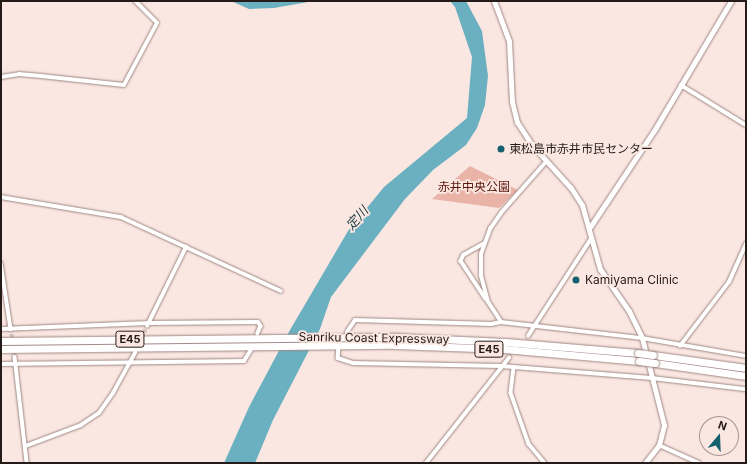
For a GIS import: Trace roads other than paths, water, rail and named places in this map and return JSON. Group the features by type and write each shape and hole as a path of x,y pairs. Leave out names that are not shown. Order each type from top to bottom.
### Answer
{"highway":[{"name":"Sanriku Coast Expressway","path":"1,341 345,334 505,342 638,353 746,368"},
{"name":"Sanriku Coast Expressway","path":"1,349 339,346 504,349 639,361 746,376"}],"street":[{"path":"1,78 19,74 124,85 157,23 135,1"},
{"path":"494,1 509,41 512,102 517,122 546,162 571,188 582,205 590,227 591,239 600,269 629,311 642,338 664,425 659,445 645,463"},
{"path":"590,227 681,85 731,1"},
{"path":"681,85 746,125"},
{"path":"488,302 481,276 484,244 501,213 546,162"},
{"path":"1,197 121,217 281,290"},
{"path":"528,336 591,239"},
{"path":"484,244 464,255 461,261 501,322"},
{"path":"680,346 729,282 746,244"},
{"path":"148,324 186,247"},
{"path":"1,263 11,329"},
{"path":"345,334 355,320 490,324 501,322 534,327 642,338 680,346 746,356"},
{"path":"1,329 258,322 261,326 259,335"},
{"path":"339,346 338,358 352,363 501,366 652,378 746,389"},
{"path":"1,364 131,361 244,361 254,347"},
{"path":"26,446 81,425 99,413 131,361 134,353"},
{"path":"15,357 28,463"},
{"path":"426,463 501,366 509,358"},
{"path":"514,368 511,393 529,444 545,463"},
{"path":"659,445 699,463"}],"water":[{"path":"231,1 314,1 274,8 249,9"},
{"path":"450,1 466,1 482,31 488,76 485,105 477,128 466,145 433,170 405,199 331,297 320,329 273,420 255,463 224,463 249,407 290,330 348,231 384,187 467,118 472,57 455,7"}],"tunnel":[{"path":"137,348 147,326"},
{"path":"11,329 15,357"}],"place":[{"name":"東松島市赤井市民センター","path":"501,149"},
{"name":"Kamiyama Clinic","path":"576,280"}],"park label":[{"name":"赤井中央公園","path":"474,187"}],"water label":[{"name":"定川","path":"357,218"}]}
